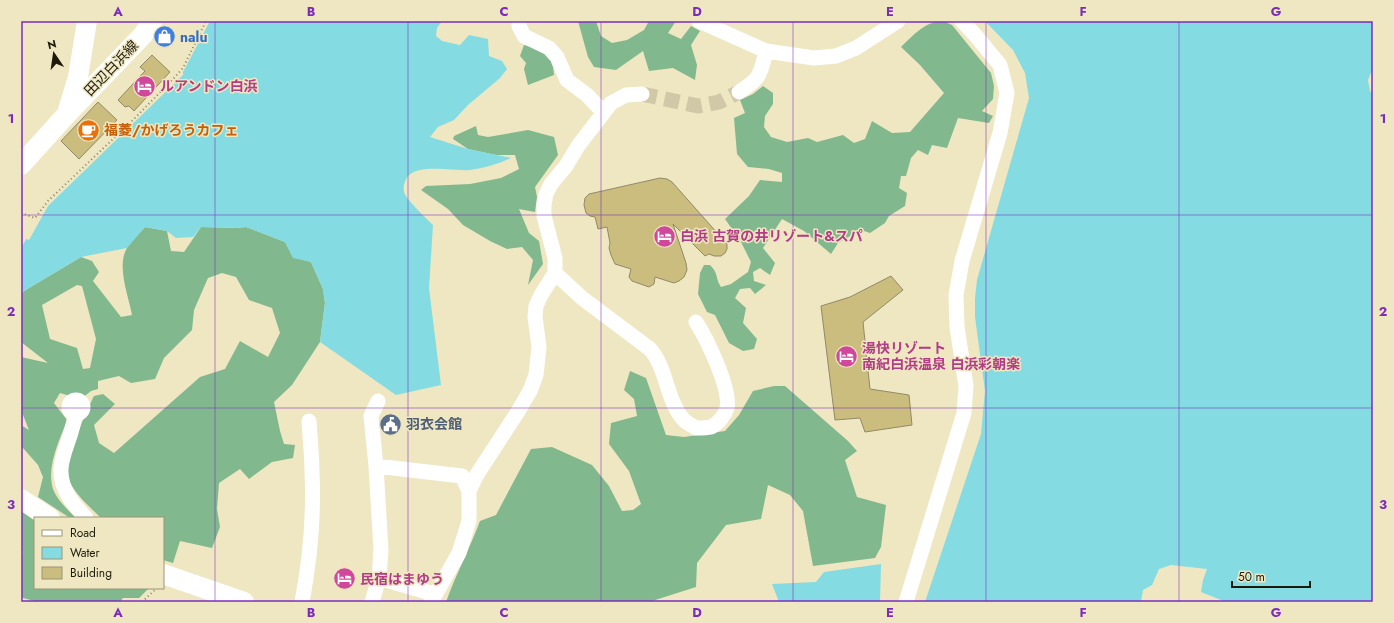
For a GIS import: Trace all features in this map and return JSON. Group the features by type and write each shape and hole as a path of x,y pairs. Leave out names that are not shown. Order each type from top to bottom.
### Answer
{"main road":[{"name":"田辺白浜線","path":"67,114 78,77 87,21"},
{"name":"田辺白浜線","path":"21,165 67,114 143,35 152,21"},
{"path":"21,499 48,517"},
{"path":"164,574 244,602"}],"street":[{"path":"519,21 519,26 524,36 549,48 557,57 566,80 587,95 603,112"},
{"path":"699,21 766,51 814,58 836,56 856,48 898,21"},
{"path":"906,602 964,413 966,386 957,327 956,295 962,261 1000,133 1006,93 1000,65 962,21"},
{"path":"738,92 752,83 760,75 766,51"},
{"path":"379,578 433,598 458,552 469,521 469,491 476,476 530,391 536,375 539,347 536,306 555,273 555,258 544,216 546,194 551,184 566,166 578,146 611,103 626,95 642,94"},
{"path":"555,273 582,298 650,349 656,359 676,409 684,420 696,428 711,427 723,417 727,408 727,398 721,373 706,338 696,322"},
{"path":"372,602 379,578 381,550 376,466 371,416 378,401"},
{"path":"75,414 74,423 60,472 62,483 69,497 85,517"},
{"path":"302,602 307,574 312,524 312,474 308,421"},
{"path":"376,466 462,476 469,491"}],"path":[{"path":"21,213 35,218 48,202 174,78 183,68 206,21"},
{"path":"142,602 156,589"}],"green space":[{"path":"578,21 596,21 601,36 612,43 627,40 644,30 649,21 676,21 668,33 681,39 691,26 700,31 691,45 697,65 695,80 673,68 649,71 643,51 616,70 594,67 588,57"},
{"path":"943,21 952,25 991,73 994,86 993,99 982,111 993,116 989,123 958,118 947,148 932,145 928,155 918,150 911,158 906,176 901,176 899,188 907,193 905,206 889,216 885,223 870,233 861,230 838,243 831,254 804,231 782,219 763,248 775,263 770,275 760,268 753,272 754,281 766,285 755,294 750,288 740,289 735,298 746,308 743,323 757,339 754,349 743,351 729,343 715,315 707,312 698,294 700,273 704,265 710,265 715,271 721,287 731,284 748,272 751,262 741,242 725,219 749,196 760,180 782,182 782,173 769,169 748,167 737,154 734,118 745,113 740,100 753,94 763,86 773,93 773,104 765,116 764,127 771,137 787,142 808,138 817,142 843,135 854,143 865,139 872,121 892,133 910,132 944,93 920,65 901,47 925,26 931,23"},
{"path":"524,45 542,50 549,56 552,61 554,75 528,85 524,69 526,63 520,56"},
{"path":"476,126 478,135 488,137 528,130 554,137 558,155 535,187 537,197 535,212 519,209 529,233 539,241 543,264 528,285 533,260 522,247 507,249 490,241 463,225 448,209 421,190 426,186 470,184 501,178 519,169 515,155 496,155 468,149 453,139 454,136"},
{"path":"145,227 167,231 171,251 184,252 201,227 246,227 285,242 293,257 311,262 323,289 325,303 320,342 292,385 274,402 284,444 295,445 293,458 272,462 249,479 240,469 219,483 217,509 220,527 212,548 180,541 173,563 164,560 164,517 100,517 82,499 70,483 68,477 69,460 76,436 94,396 103,394 115,404 94,425 99,443 114,453 200,377 225,369 240,341 268,357 280,333 272,308 249,300 236,277 222,273 208,278 194,310 192,330 164,358 155,379 131,383 119,376 98,381 98,389 91,391 81,399 60,393 54,403 67,420 55,453 51,471 51,480 57,497 75,517 68,517 38,497 43,477 38,465 23,448 21,448 21,425 29,430 21,410 21,357 48,363 21,342 21,294 81,257 92,261 99,272 93,281 121,317 132,315 124,282 123,264 124,255 133,240","holes":["77,285 82,286 96,339 90,368 83,369 77,348 50,339 42,305"]},
{"path":"630,371 646,378 666,435 684,437 725,431 739,415 753,391 774,386 785,386 848,441 857,451 845,460 857,497 886,505 881,547 875,558 813,566 803,511 790,495 768,485 761,519 726,525 697,563 696,587 649,602 446,602 480,521 496,515 531,449 552,447 592,465 609,486 622,511 633,510 641,504 629,471 609,444 611,423 637,416 634,399 624,390"},
{"path":"21,511 34,520 34,589 148,589 139,598 123,598 120,602 38,602 23,598 21,595 21,561 23,552 21,548"}],"water":[{"path":"210,21 442,21 437,28 436,36 442,41 460,45 469,35 488,39 489,56 502,61 507,69 500,78 468,105 454,120 438,127 430,137 468,149 511,158 491,166 470,170 434,169 415,172 409,176 404,185 404,193 408,199 433,225 429,288 441,385 396,395 320,342 325,303 323,289 311,262 293,258 285,242 246,227 201,227 193,237 176,238 167,231 145,227 127,248 81,257 21,294 21,249 26,239 29,240 48,206 183,75 183,72"},
{"path":"985,21 1373,21 1373,68 1368,80 1370,91 1373,95 1373,602 1226,602 1201,592 1207,569 1171,565 1159,569 1152,585 1143,590 1141,602 925,602 981,434 985,391 975,317 977,280 1029,98 1025,73 1013,50"},
{"path":"881,564 880,602 779,602 772,584 816,582 824,572"}],"building":[{"name":"ルアンドン白浜","path":"152,55 170,72 134,111 129,106 125,107 118,100 145,71 140,67"},
{"name":"福菱/かげろうカフェ","path":"98,102 117,120 79,159 61,141"},
{"name":"白浜 古賀の井リゾート&スパ","path":"660,178 667,179 672,182 727,244 727,249 721,256 709,254 705,256 673,224 687,270 684,277 679,281 674,283 655,277 654,284 649,287 632,281 629,277 631,269 615,264 609,248 610,243 607,227 598,229 595,217 586,213 584,205 585,198 589,194"},
{"name":"湯快リゾート 南紀白浜温泉 白浜彩朝楽","path":"891,276 903,290 863,322 870,389 909,395 912,425 865,432 860,418 835,420 821,306 850,297"}],"tunnel":[{"path":"642,94 698,106 719,102 739,92"}],"place":[{"name":"nalu","path":"164,37"},
{"name":"ルアンドン白浜","path":"144,86"},
{"name":"福菱/かげろうカフェ","path":"89,130"},
{"name":"白浜 古賀の井リゾート&スパ","path":"664,236"},
{"name":"湯快リゾート 南紀白浜温泉 白浜彩朝楽","path":"847,356"},
{"name":"羽衣会館","path":"391,424"},
{"name":"民宿はまゆう","path":"345,579"}]}
